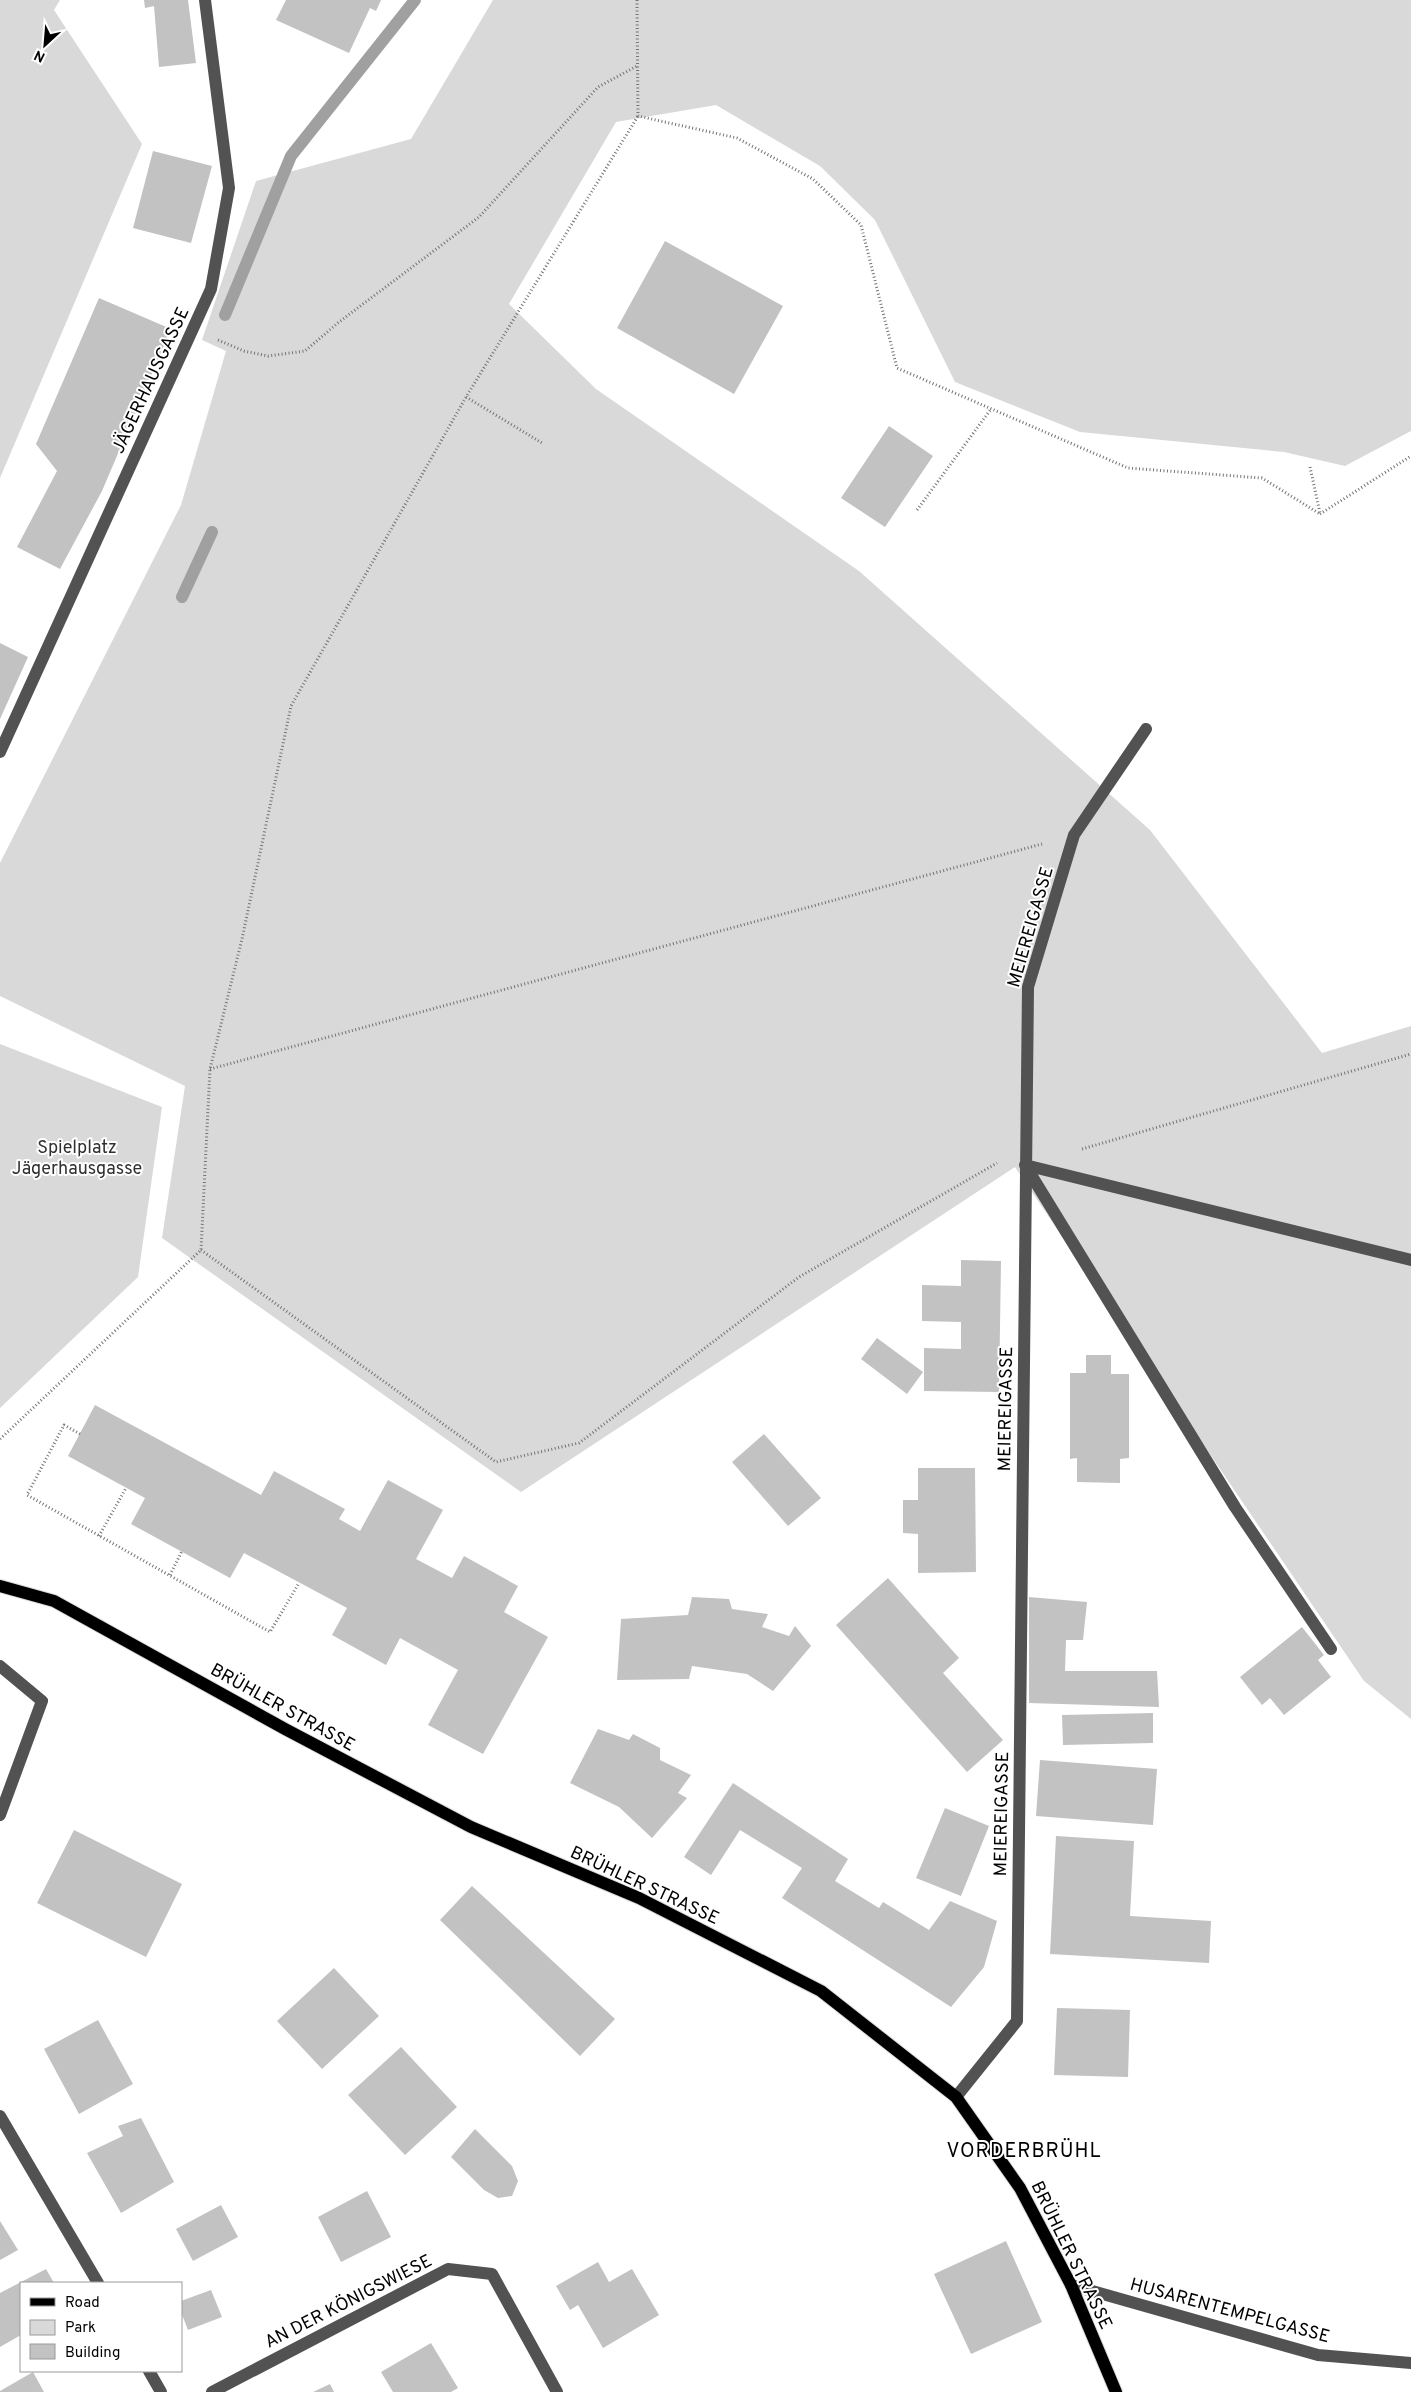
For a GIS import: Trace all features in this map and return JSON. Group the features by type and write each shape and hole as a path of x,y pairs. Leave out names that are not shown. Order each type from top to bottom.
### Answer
{"main road":[{"name":"BRÜHLER STRASSE","path":"0,1586 54,1601 285,1729 471,1828 639,1898 821,1991 956,2097 1020,2188 1071,2285 1116,2392"}],"street":[{"name":"JÄGERHAUSGASSE","path":"0,752 210,289 229,188 205,0"},
{"name":"MEIEREIGASSE","path":"956,2097 1017,2021 1028,987 1074,835 1146,729"},
{"path":"1025,1165 1411,1260"},
{"path":"1025,1165 1235,1507 1331,1649"},
{"path":"0,1666 42,1701 0,1815"},
{"path":"0,2116 97,2282"},
{"name":"AN DER KÖNIGSWIESE","path":"212,2392 448,2269 492,2274 557,2392"},
{"name":"HUSARENTEMPELGASSE","path":"1071,2285 1318,2355 1411,2363"},
{"path":"150,2372 161,2392"}],"path":[{"path":"0,1439 201,1250 210,1069 242,939 291,706 466,397 638,116 637,0"},
{"path":"193,328 244,350 268,356 305,351 339,322 479,217 598,87 638,66"},
{"path":"638,116 737,138 813,179 861,225 897,368 1128,468 1262,478 1320,514"},
{"path":"466,397 542,443"},
{"path":"917,510 991,409"},
{"path":"1320,514 1411,456"},
{"path":"1310,467 1320,514"},
{"path":"210,1069 1074,835"},
{"path":"1072,1152 1411,1054"},
{"path":"201,1250 496,1462 579,1442 799,1277 1002,1160 1025,1165"},
{"path":"80,1434 64,1425 27,1495 270,1632 299,1583"},
{"path":"100,1536 126,1488"},
{"path":"170,1575 182,1552"}],"green space":[{"path":"0,0 60,0 54,10 142,144 0,478"},
{"path":"493,0 1411,0 1411,431 1345,466 1284,452 1080,432 955,382 875,220 820,166 716,105 616,122 509,304 596,389 859,571 1150,830 1322,1053 1411,1026 1411,1719 1364,1681 1015,1167 521,1492 162,1238 185,1086 0,996 0,863 181,505 226,351 202,340 256,181 411,139"},
{"name":"Spielplatz Jägerhausgasse","path":"0,1044 162,1107 138,1277 0,1408"}],"building":[{"path":"144,0 188,0 196,63 159,67 154,6 145,8"},
{"path":"286,0 381,0 376,11 370,8 349,53 276,20"},
{"path":"153,151 212,166 191,243 133,228"},
{"path":"665,241 783,306 734,394 617,328"},
{"path":"99,298 171,329 102,491 60,569 17,547 57,471 36,444"},
{"path":"889,426 933,456 885,527 841,498"},
{"path":"0,643 28,657 0,719"},
{"path":"961,1260 1001,1261 999,1392 924,1391 924,1348 961,1349 961,1322 922,1321 922,1285 961,1286"},
{"path":"877,1338 923,1372 907,1394 861,1359"},
{"path":"1086,1355 1111,1355 1111,1374 1129,1374 1129,1458 1120,1459 1120,1483 1077,1482 1077,1458 1070,1459 1070,1373 1086,1373"},
{"path":"95,1405 261,1495 274,1471 345,1509 339,1519 360,1531 388,1480 443,1510 416,1559 452,1578 464,1556 518,1586 504,1612 548,1637 483,1754 428,1725 458,1670 400,1638 386,1665 332,1635 347,1608 244,1553 230,1578 131,1524 145,1498 68,1456"},
{"path":"764,1434 821,1498 788,1526 732,1462"},
{"path":"918,1468 975,1468 976,1572 918,1573 918,1534 903,1533 903,1500 918,1500"},
{"path":"888,1578 959,1658 943,1673 1003,1740 967,1772 836,1625"},
{"path":"692,1597 729,1599 732,1609 768,1614 762,1627 789,1636 795,1626 811,1646 773,1691 747,1674 692,1666 689,1679 617,1680 621,1619 688,1615"},
{"path":"1029,1597 1087,1602 1083,1640 1066,1640 1065,1671 1157,1671 1159,1707 1029,1703"},
{"path":"1302,1627 1324,1655 1318,1660 1331,1677 1284,1715 1270,1698 1262,1705 1240,1677"},
{"path":"1153,1713 1153,1743 1063,1745 1062,1715"},
{"path":"598,1729 629,1740 633,1734 660,1748 660,1760 691,1775 678,1793 687,1798 652,1838 619,1807 570,1783"},
{"path":"1040,1760 1157,1769 1153,1825 1036,1816"},
{"path":"733,1783 848,1859 835,1881 879,1908 883,1902 929,1930 950,1901 997,1921 984,1967 951,2007 782,1898 802,1868 740,1830 711,1875 684,1857"},
{"path":"945,1808 989,1826 961,1896 916,1878"},
{"path":"74,1830 182,1884 146,1957 37,1903"},
{"path":"1056,1836 1134,1841 1130,1916 1211,1921 1209,1963 1050,1954"},
{"path":"472,1886 615,2019 580,2056 440,1920"},
{"path":"334,1968 379,2016 322,2069 277,2021"},
{"path":"1057,2008 1130,2010 1128,2077 1054,2075"},
{"path":"98,2020 133,2084 79,2114 44,2049"},
{"path":"401,2047 457,2107 405,2155 348,2095"},
{"path":"141,2118 174,2182 121,2213 87,2153 123,2136 118,2126"},
{"path":"475,2129 512,2166 518,2181 512,2196 498,2198 484,2190 451,2157"},
{"path":"367,2191 391,2237 341,2262 318,2217"},
{"path":"221,2205 238,2237 193,2261 176,2229"},
{"path":"0,2221 18,2250 0,2260"},
{"path":"1006,2241 1042,2322 971,2354 934,2274"},
{"path":"598,2262 609,2282 632,2269 659,2315 603,2348 578,2305 570,2310 556,2286"},
{"path":"46,2269 53,2282 21,2282"},
{"path":"20,2283 20,2336 0,2347 0,2293"},
{"path":"211,2290 222,2317 188,2330 182,2315 182,2301"},
{"path":"431,2343 458,2388 451,2392 393,2392 381,2372"},
{"path":"33,2372 44,2392 0,2392 0,2391"},
{"path":"330,2384 334,2392 313,2392"}],"waterway":[{"path":"225,315 291,156 415,0"},
{"path":"182,597 212,532"}],"district":[{"name":"VORDERBRÜHL","path":"1024,2150"}]}
